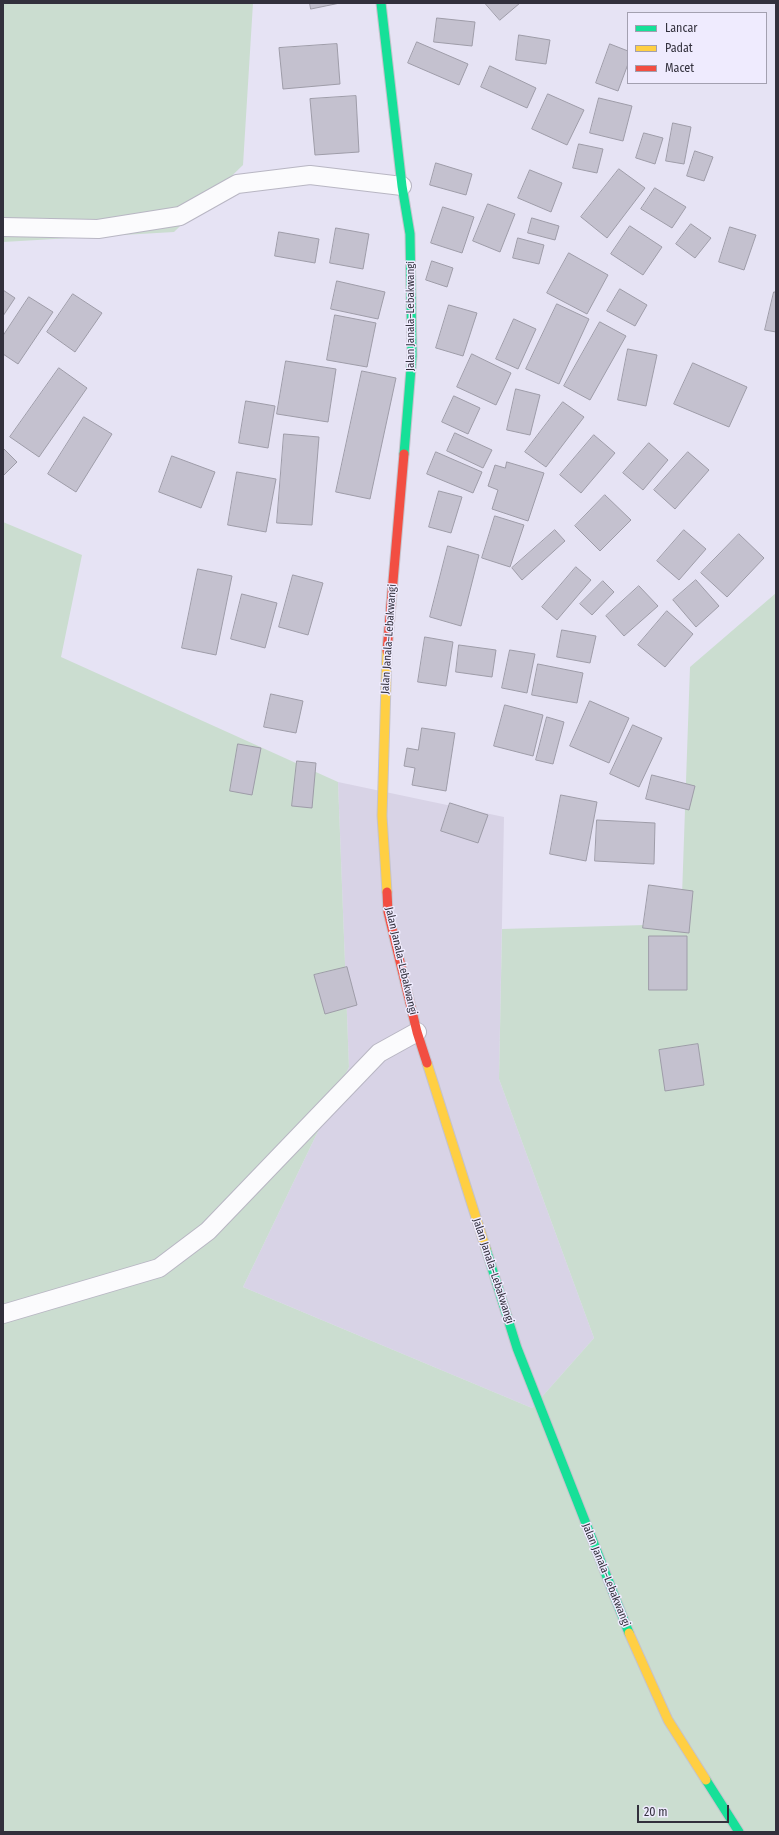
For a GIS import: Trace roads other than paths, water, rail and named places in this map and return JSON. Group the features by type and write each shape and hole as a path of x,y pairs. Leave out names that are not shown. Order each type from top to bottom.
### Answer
{"main road":[{"name":"Jalan Janala–Lebakwangi","path":"382,3 402,186 410,234 412,356 387,655 382,816 388,912 417,1032 517,1348 622,1617 668,1720 739,1832"}],"lane":[{"path":"3,227 98,229 180,216 237,184 310,175 402,186"},
{"path":"3,1314 159,1268 208,1231 379,1053 417,1032"}]}
